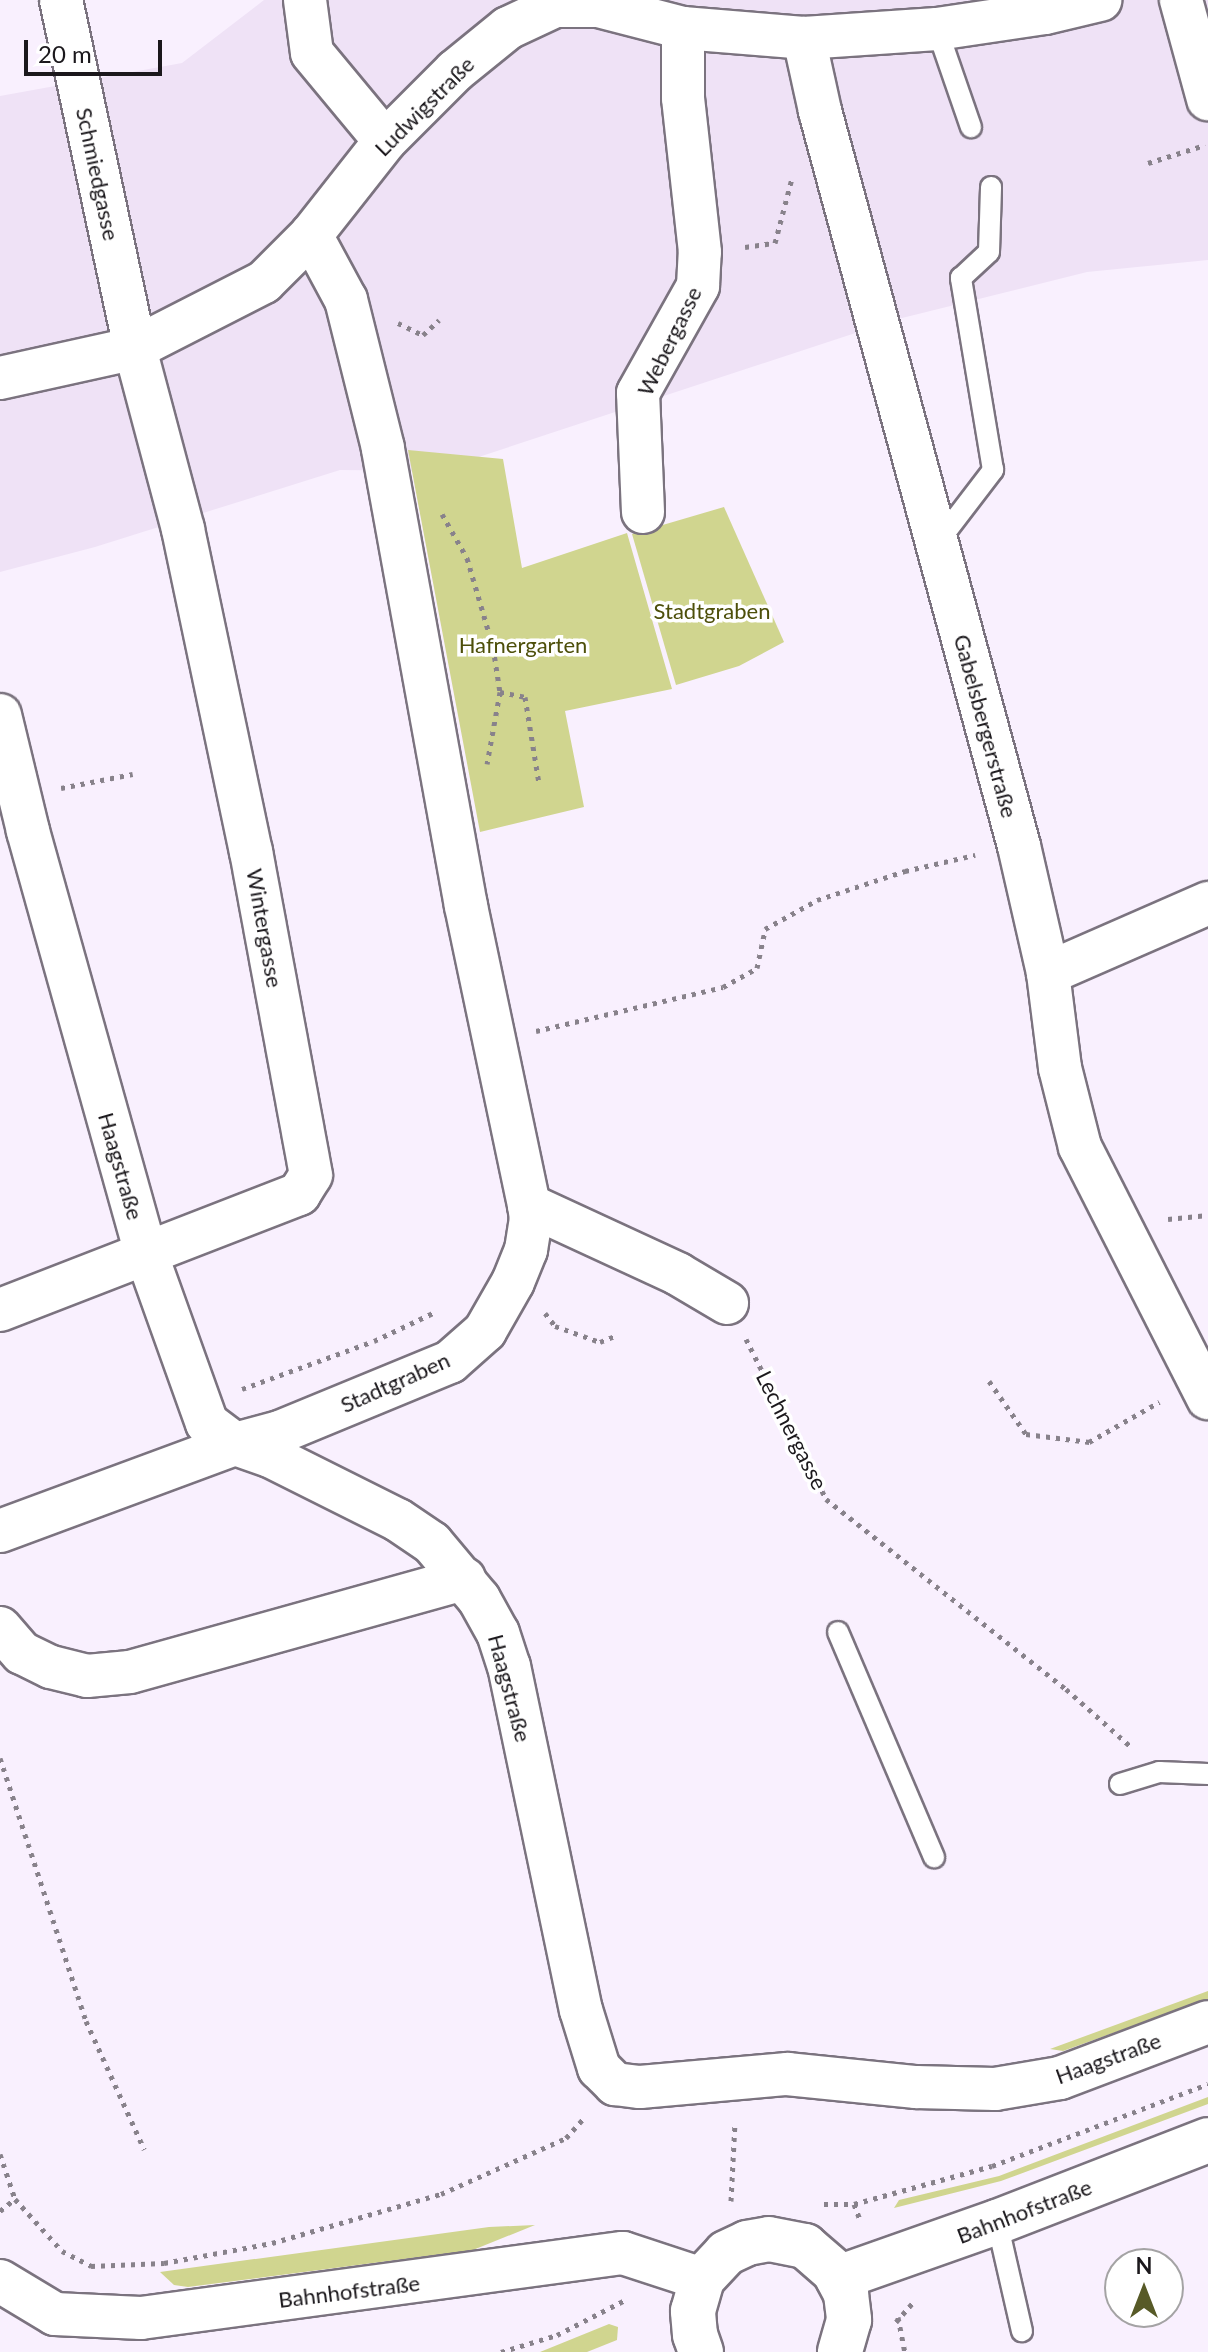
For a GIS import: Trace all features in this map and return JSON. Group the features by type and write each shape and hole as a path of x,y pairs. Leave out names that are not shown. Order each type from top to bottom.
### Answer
{"street":[{"name":"Schmiedgasse","path":"61,0 135,348"},
{"path":"305,0 312,53 385,141"},
{"name":"Ludwigstraße","path":"0,378 135,348 264,282 311,235 385,141 455,71 508,28 555,6 598,6 683,28 804,38 915,20 1045,13 1100,0"},
{"path":"1181,0 1208,99"},
{"name":"Webergasse","path":"643,512 638,393 698,286 700,252 683,98 683,28"},
{"name":"Gabelsbergerstraße","path":"804,38 820,111 1019,846 1048,973 1060,1068 1080,1147 1203,1389"},
{"name":"Stadtgraben","path":"0,1531 235,1444 280,1432 450,1362 485,1331 513,1282 526,1250 531,1219 529,1205 497,1041 466,906 383,448 346,300 311,235"},
{"name":"Wintergasse","path":"0,1310 299,1194 311,1175 251,852 193,575 135,348"},
{"name":"Haagstraße","path":"0,715 146,1253 207,1423 235,1444 270,1456 398,1520 432,1543 464,1579 498,1633 509,1666 581,2010 599,2068 615,2084 640,2087 787,2074 916,2087 995,2089 1060,2078 1208,2022"},
{"path":"1048,973 1208,903"},
{"path":"529,1205 678,1274 727,1303"},
{"path":"0,1628 22,1653 51,1667 87,1676 130,1672 464,1579"},
{"name":"Bahnhofstraße","path":"838,2278 997,2222 1208,2140"},
{"path":"701,2352 695,2335 693,2311 702,2279 726,2253 747,2243 769,2239 805,2246 826,2261 838,2278 846,2294 849,2320 840,2352"},
{"name":"Bahnhofstraße","path":"0,2281 55,2314 141,2318 466,2276 575,2256 623,2253 658,2261 702,2279"}],"lane":[{"path":"915,20 971,127"},
{"path":"936,544 993,470 961,278 989,252 991,187"},
{"path":"838,1632 934,1857"},
{"path":"1120,1784 1159,1772 1208,1774"},
{"path":"997,2222 1022,2331"}],"path":[{"path":"1148,163 1208,144"},
{"path":"700,252 775,243 793,174"},
{"path":"442,513 467,558 493,647 500,692 486,767"},
{"path":"500,692 525,697 539,783"},
{"path":"21,799 133,774"},
{"path":"497,1041 723,987 757,968 765,929 817,900 905,871 1019,846"},
{"path":"513,1282 533,1297 555,1326 600,1342 617,1335"},
{"name":"Lechnergasse","path":"727,1303 826,1499 1066,1689 1159,1772"},
{"path":"199,1404 374,1341 438,1310"},
{"path":"989,1381 1026,1434 1089,1442 1203,1389"},
{"path":"0,1758 86,2021 144,2149"},
{"path":"737,2078 730,2205 743,2204"},
{"path":"0,2154 15,2199 62,2251 91,2266 164,2263 272,2243 441,2194 566,2138 615,2084"},
{"path":"808,2205 854,2204 992,2166 1208,2084"},
{"path":"0,2211 15,2199"},
{"path":"501,2352 557,2335 623,2302 658,2261"}],"shaded area":[{"path":"264,0 1208,0 1208,260 1087,272 898,319 436,471 340,470 95,547 0,572 0,96 182,63"}],"green space":[{"name":"Hafnergarten","path":"408,450 503,459 522,568 627,533 672,689 565,711 584,807 480,832"},
{"name":"Stadtgraben","path":"724,507 784,642 739,666 676,685 632,534"},
{"path":"1208,1991 1208,1999 1063,2051 1050,2049"},
{"path":"1208,2097 1208,2104 1001,2181 894,2208 899,2200 999,2176"},
{"path":"535,2225 473,2250 188,2287 174,2285 160,2272 489,2227"},
{"path":"609,2324 618,2327 617,2340 587,2352 540,2352"}]}
